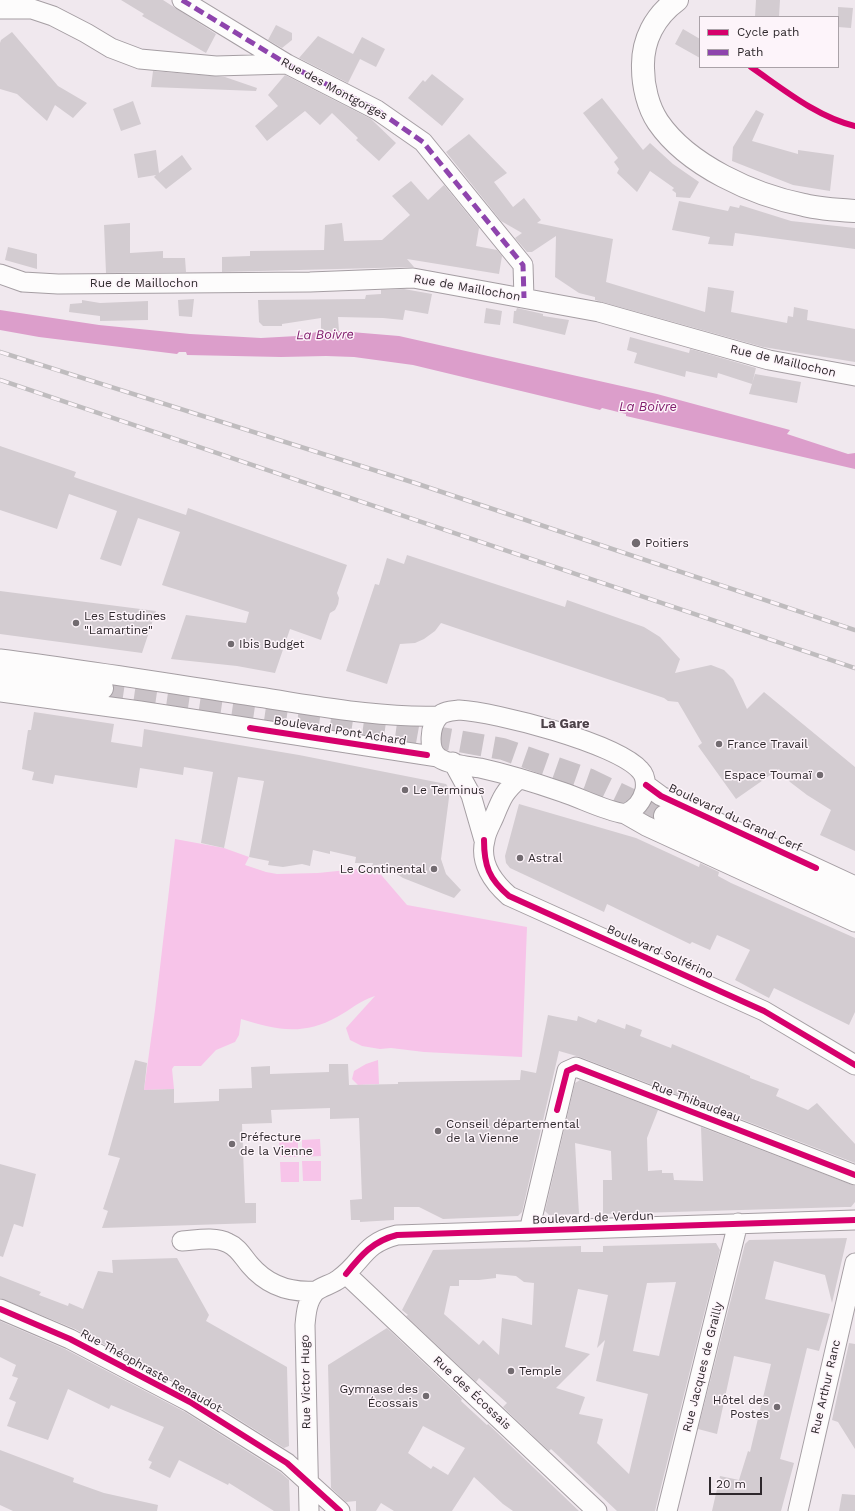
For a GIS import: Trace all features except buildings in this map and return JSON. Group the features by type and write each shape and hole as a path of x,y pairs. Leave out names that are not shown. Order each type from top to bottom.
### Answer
{"main road":[{"path":"677,0 655,22 646,42 642,58 645,86 649,104 659,122 679,145 703,163 751,188 783,200 805,205 855,211"},
{"path":"0,675 102,688"},
{"path":"665,816 855,904"}],"street":[{"name":"Rue des Montgorges","path":"182,0 286,64 377,110 423,142 523,264 524,298"},
{"path":"0,9 32,9 53,16 111,48 140,59 216,66 286,64"},
{"name":"Rue de Maillochon","path":"0,274 23,282 58,284 310,282 413,278 606,314 770,360 855,376"},
{"name":"Boulevard Pont Achard","path":"0,659 58,666 351,711 417,717 439,716 447,712 471,711 521,721 607,750 631,761 641,770 646,785"},
{"name":"Boulevard Pont Achard","path":"0,692 140,711 446,760 518,779 561,792 610,811 625,814"},
{"name":"Boulevard Solférino","path":"439,716 432,728 432,744 446,760 471,795 484,840 484,854 491,876 497,886 509,896 764,1011 855,1065"},
{"name":"Boulevard Solférino","path":"484,840 503,795 518,779"},
{"path":"646,785 638,806 625,814 646,826 855,922"},
{"name":"Boulevard du Grand Cerf","path":"646,785 661,796 855,886"},
{"name":"Rue Thibaudeau","path":"529,1231 566,1071 576,1067 855,1175"},
{"name":"Boulevard de Verdun","path":"346,1274 360,1256 372,1246 384,1238 397,1235 855,1220"},
{"name":"Rue Jacques de Grailly","path":"667,1511 738,1223"},
{"path":"182,1241 208,1240 228,1242 237,1249 256,1272 274,1284 290,1290 316,1291 332,1284 346,1274"},
{"name":"Rue Arthur Ranc","path":"798,1511 855,1263"},
{"name":"Rue des Écossais","path":"346,1274 598,1511"},
{"path":"290,1290 298,1299 305,1325"},
{"name":"Rue Victor Hugo","path":"309,1511 305,1325 307,1310 316,1291"},
{"name":"Rue Théophraste Renaudot","path":"0,1310 70,1339 190,1402 287,1463 340,1511"}],"shaded area":[{"path":"175,839 224,848 249,857 245,865 277,874 318,873 357,869 377,870 407,905 527,927 522,1057 424,1052 391,1048 380,1049 362,1046 350,1040 346,1028 375,996 325,1023 313,1027 301,1029 278,1028 241,1019 239,1035 235,1042 216,1050 201,1066 174,1066 172,1069 174,1089 144,1090"},
{"path":"378,1060 379,1084 358,1085 352,1079 354,1071 366,1064"},
{"path":"320,1139 321,1156 302,1157 302,1140"},
{"path":"279,1140 298,1140 298,1157 280,1157"},
{"path":"302,1161 321,1161 321,1181 303,1181"},
{"path":"280,1162 299,1162 299,1182 281,1182"}],"water":[{"name":"La Boivre","path":"0,310 99,325 190,334 261,338 297,336 317,332 339,331 399,336 657,394 790,430 787,434 848,454 855,453 855,469 626,416 626,414 602,408 600,410 413,365 354,357 187,355 186,352 179,352 177,354 39,337 0,330"}],"tunnel":[{"path":"102,688 413,733 503,749 588,779 665,816"}],"railway":[{"path":"0,352 415,483 855,630"},
{"path":"0,380 855,668"}],"marked path":[{"path":"182,0 287,64 377,110 423,142 523,265 524,298"}],"cycle path":[{"path":"752,68 814,109 841,122 855,126"},
{"path":"250,728 427,755"},
{"path":"646,785 661,796 816,868"},
{"path":"484,840 485,857 492,878 509,896 764,1011 855,1065"},
{"path":"557,1110 567,1071 576,1067 855,1175"},
{"path":"346,1274 374,1245 397,1235 855,1220"},
{"path":"0,1309 70,1339 190,1402 287,1463 340,1511"}],"place":[{"name":"Poitiers","path":"636,543"},
{"name":"Les Estudines \"Lamartine\"","path":"76,623"},
{"name":"Ibis Budget","path":"231,644"},
{"name":"France Travail","path":"719,744"},
{"name":"Espace Toumaï","path":"820,775"},
{"name":"Le Terminus","path":"405,790"},
{"name":"Astral","path":"520,858"},
{"name":"Le Continental","path":"434,869"},
{"name":"Conseil départemental de la Vienne","path":"438,1131"},
{"name":"Préfecture de la Vienne","path":"232,1144"},
{"name":"Temple","path":"511,1371"},
{"name":"Gymnase des Écossais","path":"426,1396"},
{"name":"Hôtel des Postes","path":"777,1407"}],"district":[{"name":"La Gare","path":"565,724"}]}
